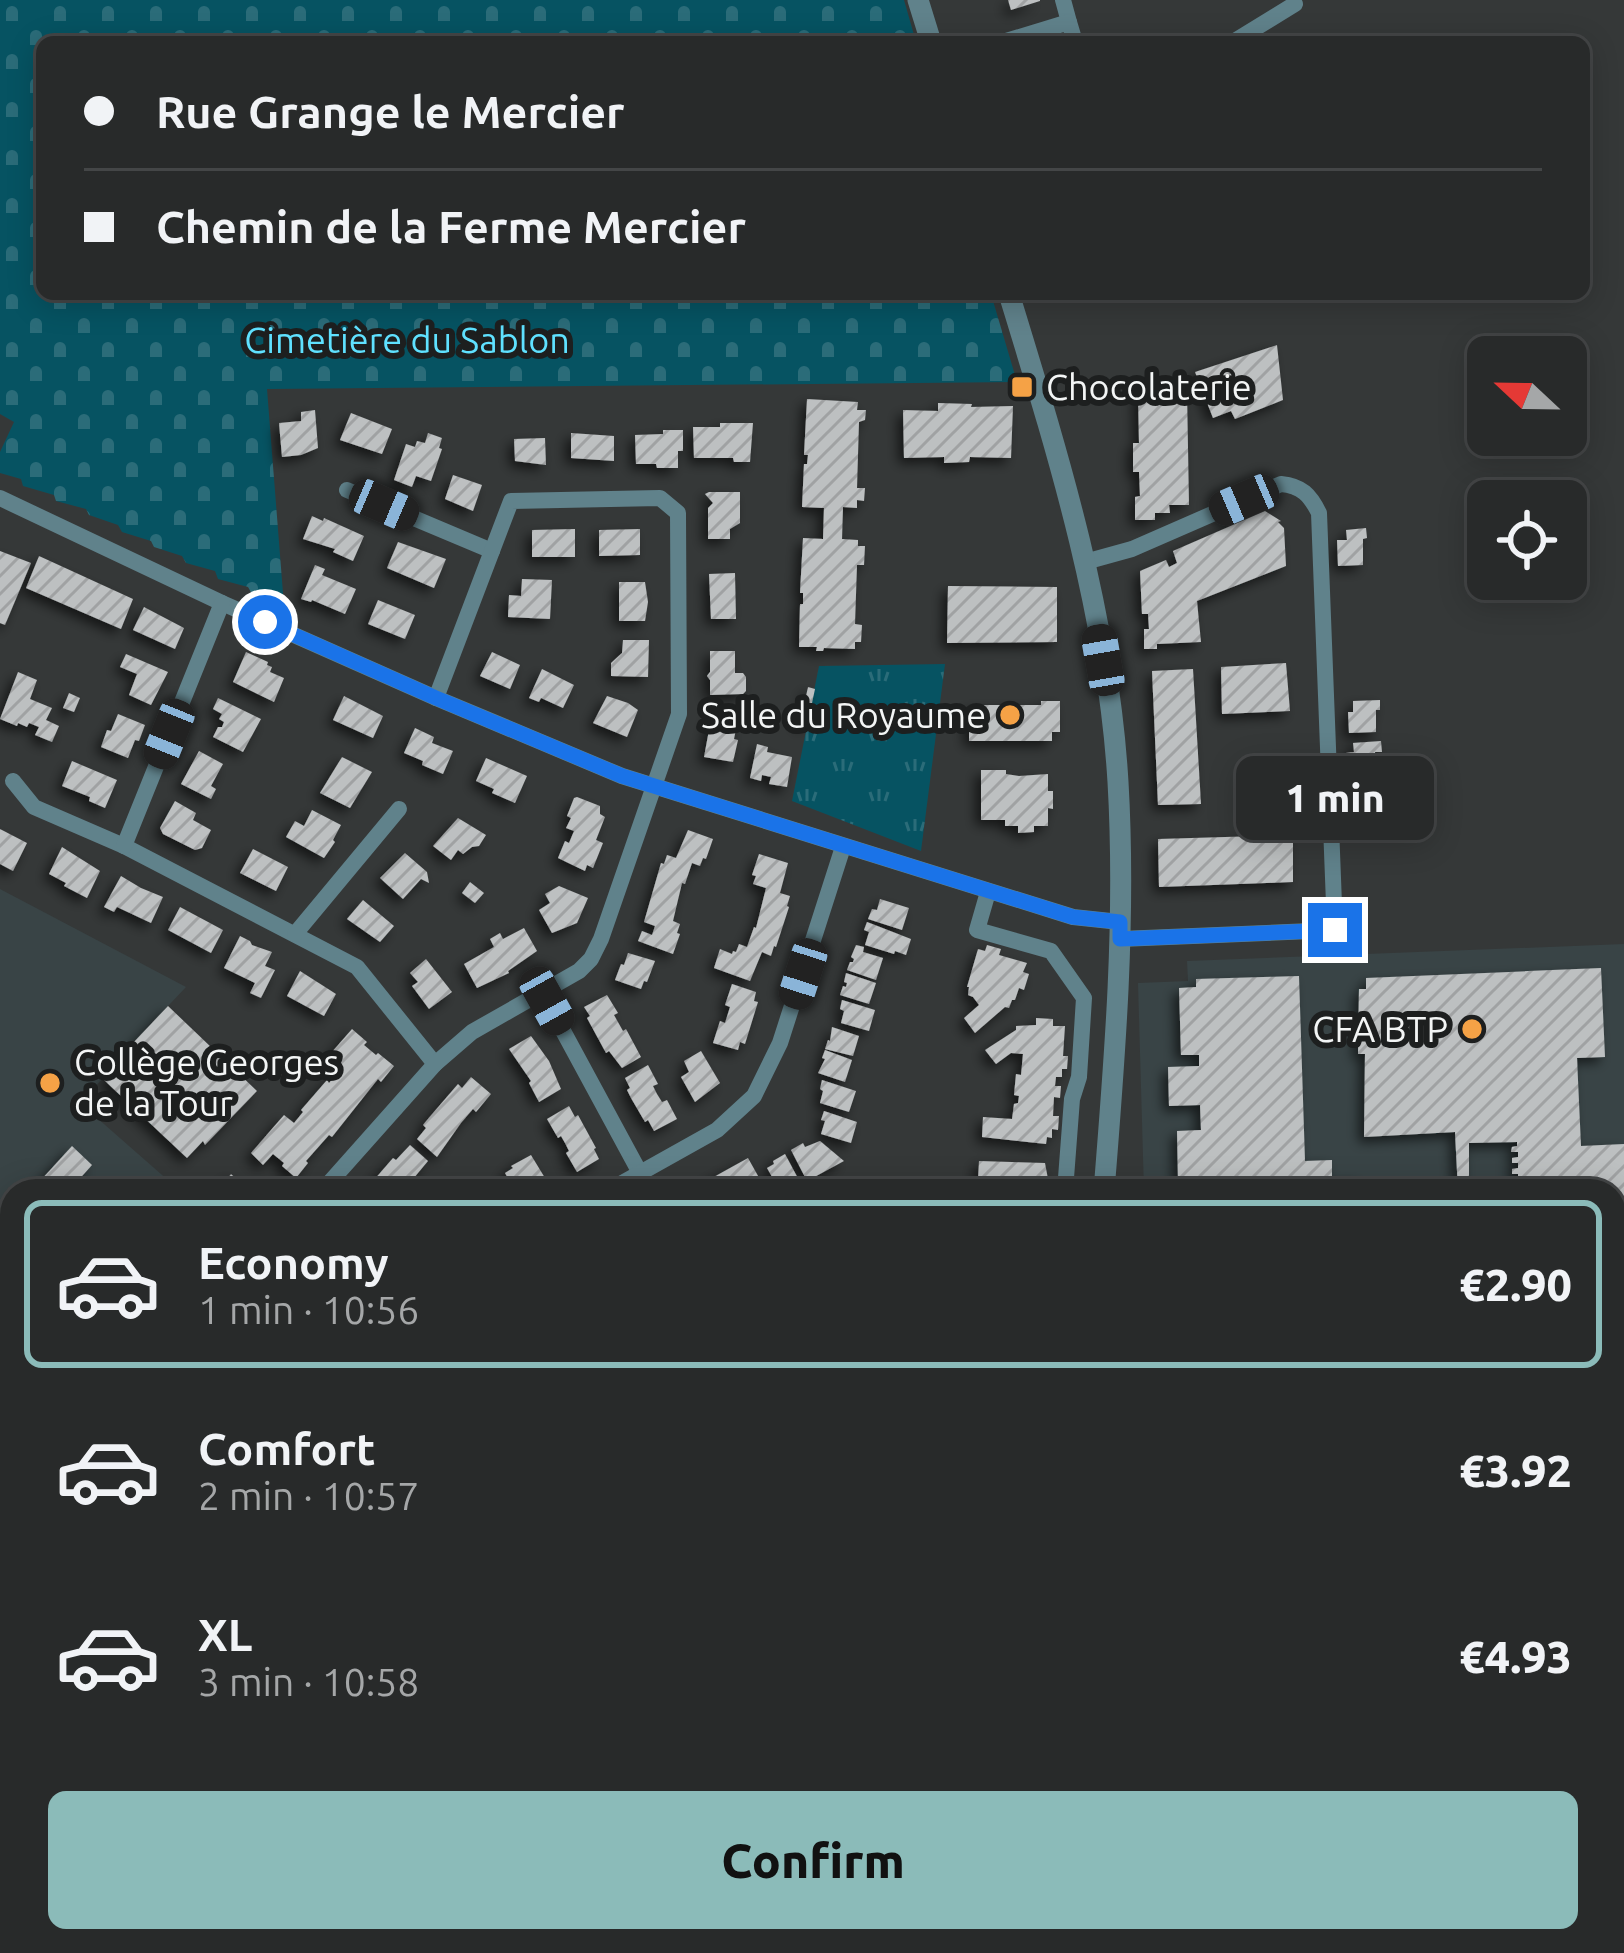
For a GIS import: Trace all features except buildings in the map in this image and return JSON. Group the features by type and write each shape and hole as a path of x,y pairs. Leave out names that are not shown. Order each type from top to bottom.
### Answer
{"street":[{"path":"918,0 929,36"},
{"path":"1063,0 1074,36"},
{"path":"1243,36 1294,4"},
{"path":"1024,36 1070,22"},
{"path":"1011,300 1085,562 1108,689 1118,780 1118,1015 1105,1179"},
{"path":"0,498 436,698 655,788 1120,930 1335,930 1318,513 1308,494 1281,484 1132,549 1085,562"},
{"path":"347,490 492,551"},
{"path":"333,1179 435,1064 472,1032 579,971 601,939 679,714 678,513 660,498 511,501 436,698"},
{"path":"124,846 222,603"},
{"path":"13,781 34,807 124,846 357,967 435,1064"},
{"path":"295,934 399,809"},
{"path":"629,1179 717,1130 754,1096 780,1043 843,847"},
{"path":"988,892 977,929 1051,951 1084,998 1065,1179"},
{"path":"542,992 643,1179"}],"shaded area":[{"name":"Collège Georges de la Tour","path":"0,889 186,987 80,1103 167,1179 0,1179"},
{"path":"1624,944 1624,1179 1144,1179 1138,983 1188,981 1187,961"}],"green space":[{"name":"Cimetière du Sablon","path":"0,0 904,0 914,36 36,36 36,300 993,300 1017,382 267,389 284,606 252,594 248,587 218,579 215,571 186,563 182,556 154,547 151,541 122,532 118,525 89,515 86,509 56,501 54,495 0,473 0,452 14,422 0,414"},
{"path":"945,664 921,851 792,801 819,666"}],"place":[{"name":"Chocolaterie","path":"1022,387"},
{"name":"Salle du Royaume","path":"1010,715"},
{"name":"CFA BTP","path":"1472,1029"},
{"name":"Collège Georges de la Tour","path":"50,1083"}],"route":[{"path":"265,622 622,776 1073,917 1120,922 1120,939 1335,930"}]}
